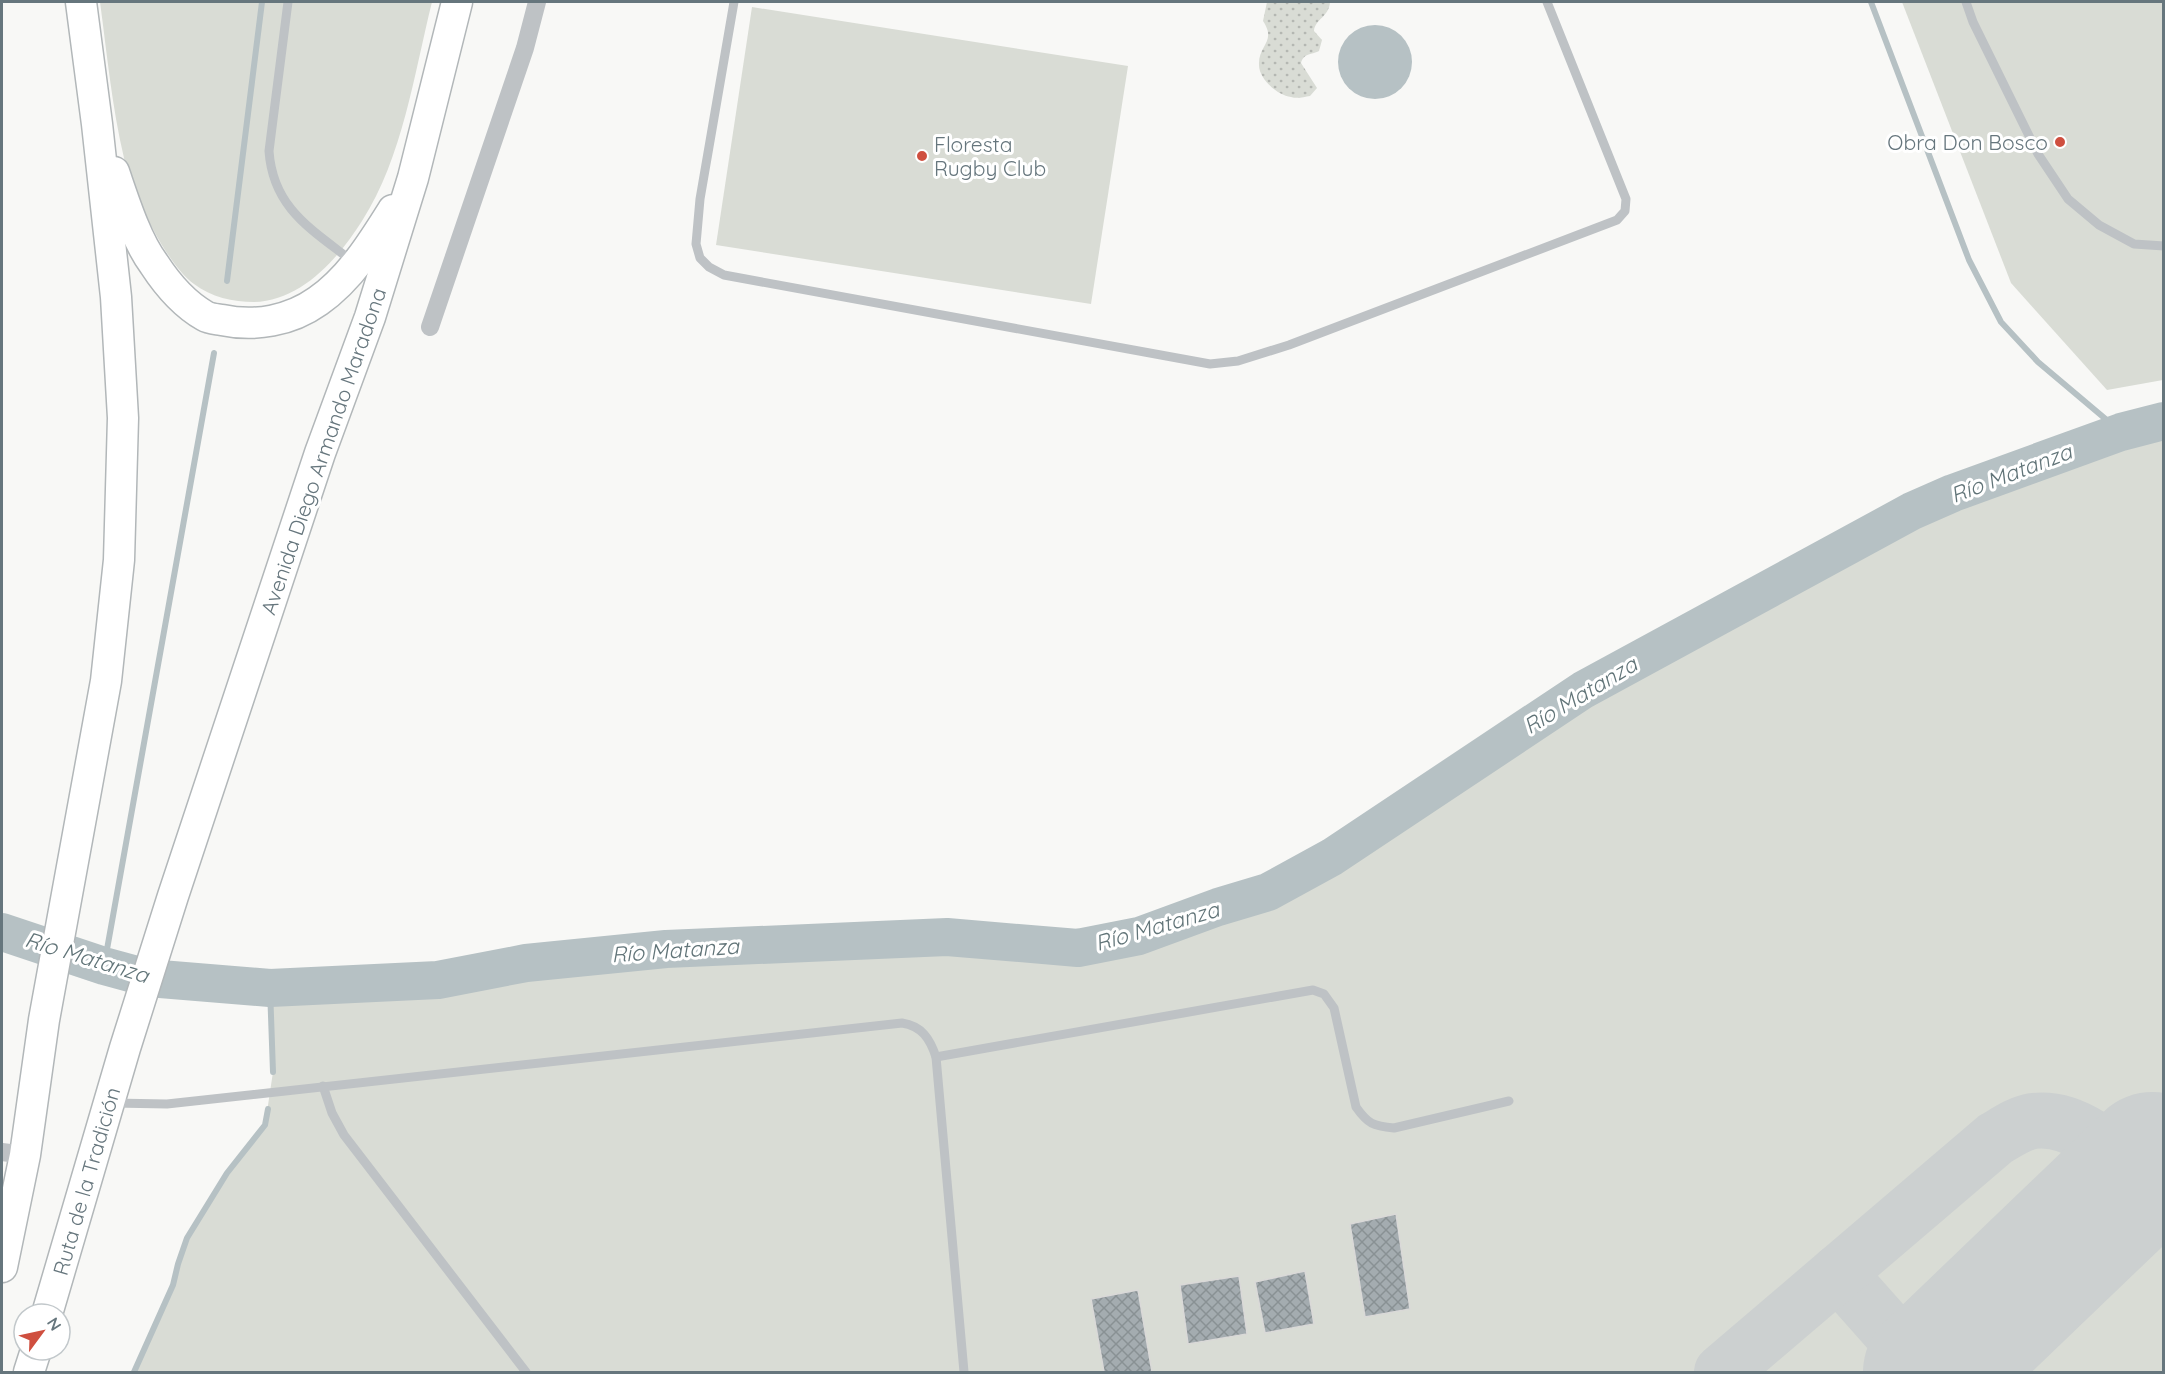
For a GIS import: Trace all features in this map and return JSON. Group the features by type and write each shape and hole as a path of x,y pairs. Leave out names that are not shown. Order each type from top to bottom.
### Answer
{"main road":[{"path":"2,1267 13,1154 44,1020 106,681 119,560 123,418 116,297 81,2"},
{"name":"Avenida Diego Armando Maradona","path":"125,1048 320,453 370,317 413,178 457,2"},
{"path":"97,124 130,216 152,263 181,298 207,317 237,323 273,321 295,314 318,301 356,263 376,237 413,178"},
{"name":"Ruta de la Tradición","path":"51,1302 125,1048"}],"street":[{"path":"430,327 525,48 537,2"}],"lane":[{"path":"288,2 269,151 270,165 277,187 288,206 301,221 356,263"},
{"path":"734,2 700,199 696,244 700,258 709,267 724,275 1210,364 1238,361 1289,345 1617,220 1625,211 1626,199 1547,2"},
{"path":"1966,2 1973,22 2038,154 2068,199 2098,225 2133,244 2163,246"},
{"path":"936,1057 1313,990 1324,994 1334,1008 1356,1107 1365,1120 1376,1126 1394,1128 1509,1101"},
{"path":"110,1102 167,1104 902,1023 914,1025 931,1043 936,1057 964,1372"},
{"path":"323,1086 332,1113 344,1135 526,1372"}],"shaded area":[{"path":"100,2 432,2 406,115 388,170 362,221 342,250 317,275 287,294 271,300 254,302 222,298 201,289 183,274 161,244 142,208 128,173 113,100"},
{"path":"1267,2 1330,2 1314,31 1322,40 1319,51 1306,56 1301,63 1317,88 1310,96 1296,98 1286,96 1270,86 1262,76 1259,58 1268,39 1267,28 1263,21"},
{"name":"Obra Don Bosco","path":"1902,2 2163,2 2163,380 2107,390 2011,283"},
{"name":"Floresta Rugby Club","path":"752,7 1128,66 1091,304 716,245"},
{"path":"1375,25 1389,28 1401,36 1409,48 1412,62 1409,76 1401,88 1389,96 1375,99 1361,96 1349,88 1341,76 1338,62 1341,48 1349,36 1361,28"},
{"path":"2163,421 2163,1372 134,1372 173,1285 187,1238 227,1173 265,1125 273,1072 270,988 438,980 526,963 666,949 947,937 1078,948 1139,936 1267,892 1332,857 1583,690 1912,511 1953,493 2121,432"}],"building":[{"path":"1396,1214 1410,1309 1365,1317 1350,1224"},
{"path":"1305,1271 1314,1324 1265,1333 1255,1282"},
{"path":"1239,1276 1247,1334 1188,1344 1180,1285"},
{"path":"1138,1290 1152,1372 1104,1372 1091,1299"}],"waterway":[{"path":"227,281 262,2"},
{"path":"1871,2 1969,260 2001,322 2038,362 2121,432"},
{"path":"104,966 214,353"},
{"name":"Río Matanza","path":"2,932 148,978 270,988 438,980 526,963 666,949 947,937 1078,948 1139,936 1218,907 1268,892 1332,857 1583,690 1912,511 1953,493 2121,432 2164,421"},
{"path":"270,988 273,1072"},
{"path":"134,1372 173,1285 187,1238 227,1173 265,1125 268,1109"}],"taxiway":[{"path":"1722,1372 1995,1139 2018,1126 2033,1121 2048,1121 2077,1129 2103,1145 2137,1176"},
{"path":"1838,1273 1926,1372"}],"runway":[{"path":"1932,1372 2152,1161"}],"place":[{"name":"Obra Don Bosco","path":"2060,142"},
{"name":"Floresta Rugby Club","path":"922,156"}]}
